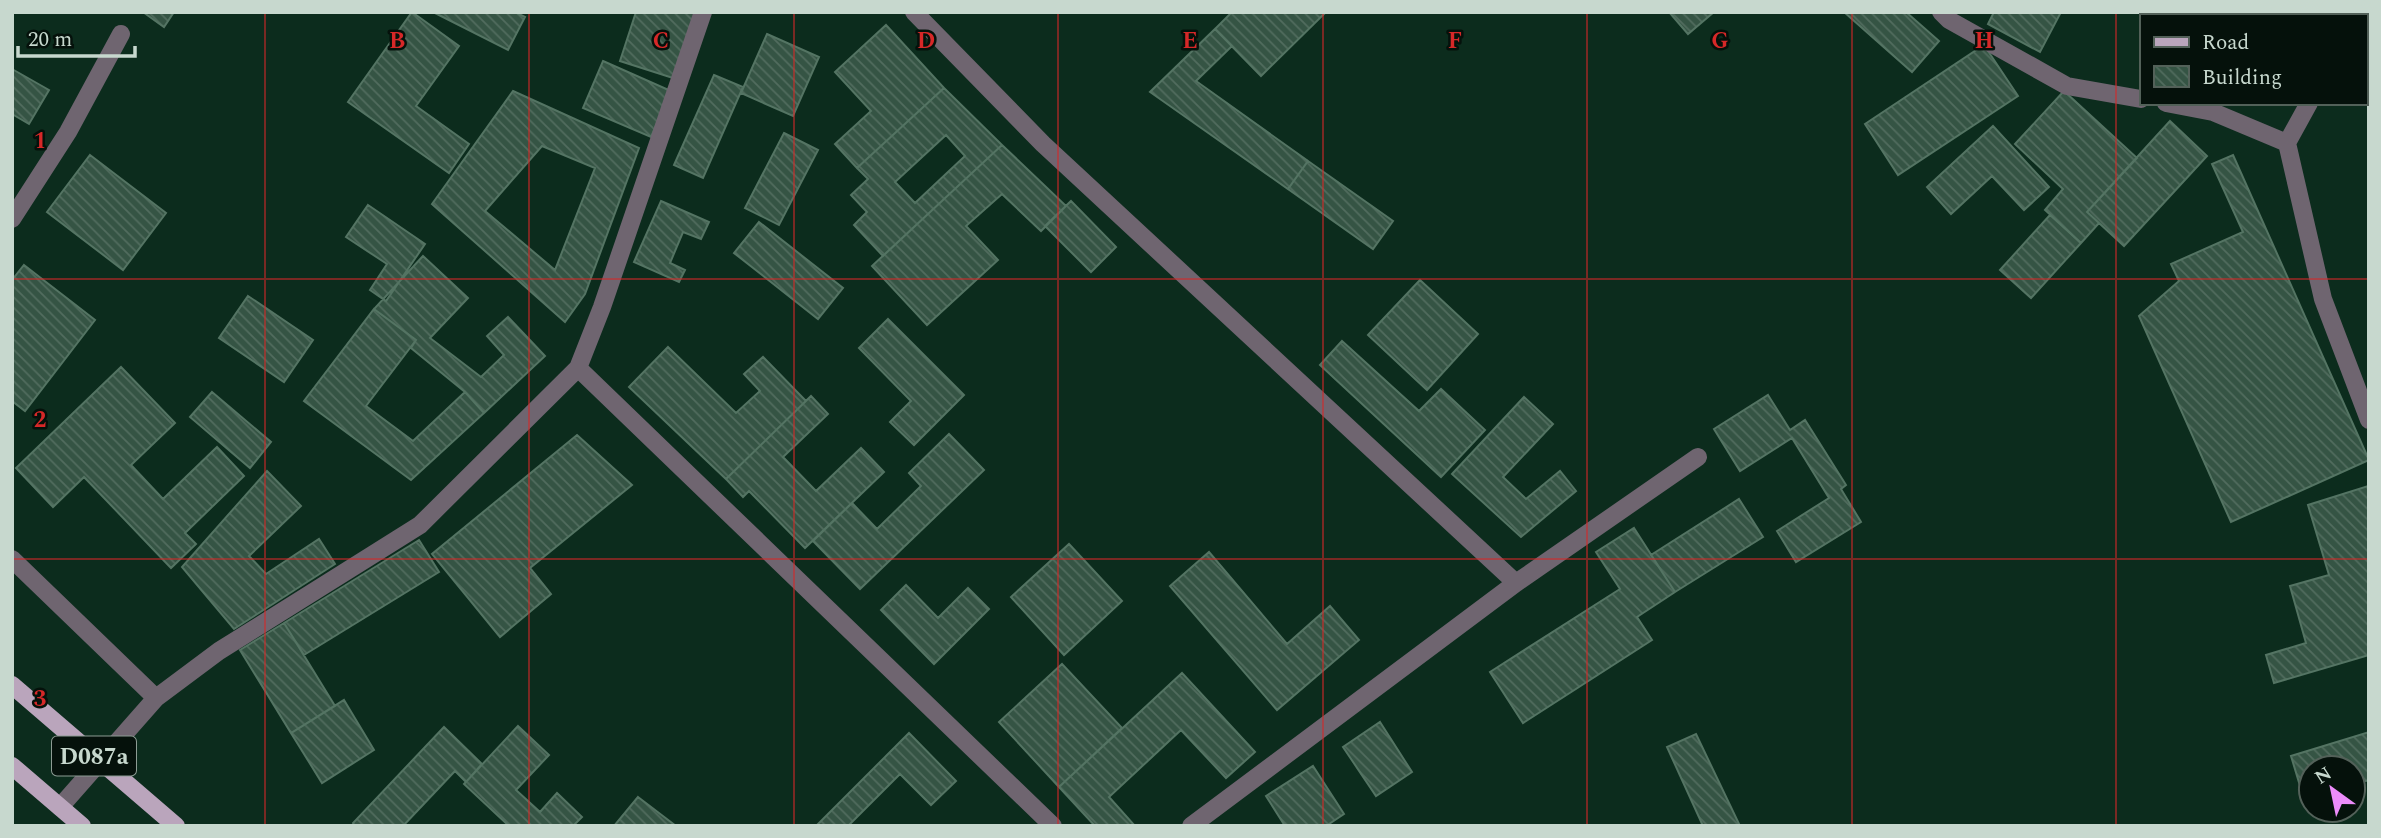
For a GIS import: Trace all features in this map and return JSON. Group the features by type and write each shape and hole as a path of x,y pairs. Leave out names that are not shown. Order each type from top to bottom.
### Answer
{"main road":[{"name":"D087a","path":"12,685 176,826"},
{"name":"D087a","path":"12,766 82,826"}],"street":[{"path":"60,807 156,698 219,651 420,525 578,368 602,307 702,12"},
{"path":"914,12 1043,144 1516,583"},
{"path":"1941,12 1949,20 2067,86 2140,99"},
{"path":"12,219 68,132 121,34"},
{"path":"2176,105 2213,112 2287,143"},
{"path":"2308,105 2287,143 2323,299 2369,420"},
{"path":"578,368 1053,826"},
{"path":"1191,826 1516,583 1698,457"},
{"path":"12,559 156,698"}],"building":[{"path":"143,12 174,12 164,27"},
{"path":"412,12 459,46 416,106 469,144 449,173 348,102"},
{"path":"433,12 515,12 525,17 508,50"},
{"path":"636,12 697,12 676,79 620,61"},
{"path":"1232,12 1326,12 1261,76 1215,29"},
{"path":"1669,12 1714,12 1688,34"},
{"path":"1844,12 1906,12 1939,41 1912,72"},
{"path":"1994,12 2061,12 2040,52 1988,24"},
{"path":"2196,12 2237,12 2236,14 2195,14"},
{"path":"2255,12 2326,12 2326,14"},
{"path":"886,25 944,88 857,168 835,144 871,111 835,72"},
{"path":"1215,29 1232,46 1196,81 1308,161 1288,189 1150,92"},
{"path":"767,34 819,57 793,116 741,93"},
{"path":"1984,45 2018,96 1898,175 1865,124"},
{"path":"603,61 671,91 651,137 583,108"},
{"path":"12,69 49,90 29,124 12,114"},
{"path":"714,75 743,87 703,178 674,165"},
{"path":"944,88 1002,145 883,256 854,225 867,212 851,195 868,179 857,168","holes":["946,135 965,156 915,203 895,182"]},
{"path":"513,91 639,148 585,294 565,322 432,204","holes":["542,146 595,168 555,270 485,211"]},
{"path":"2064,91 2137,158 2087,212 2099,223 2081,243 2045,210 2063,189 2015,144"},
{"path":"2170,121 2207,156 2124,246 2087,212"},
{"path":"1993,126 2049,187 2024,210 1992,176 1951,214 1927,187"},
{"path":"784,133 818,150 779,225 745,208"},
{"path":"1002,145 1066,206 1041,231 1002,194 966,226 998,260 927,325 872,266"},
{"path":"90,155 166,213 123,270 47,212"},
{"path":"2233,155 2369,460 2231,522 2139,316 2179,281 2171,264 2243,232 2212,164"},
{"path":"1308,161 1393,221 1373,249 1288,189"},
{"path":"661,201 709,222 701,239 683,232 670,263 685,270 679,282 634,262"},
{"path":"1071,201 1116,247 1091,272 1045,226"},
{"path":"368,205 425,244 386,301 370,290 387,264 346,237"},
{"path":"2050,215 2081,243 2031,298 2000,270"},
{"path":"759,222 843,288 818,319 734,253"},
{"path":"423,256 468,298 430,338 481,377 504,355 487,336 508,317 545,356 484,413 465,392 411,348 416,340 374,309"},
{"path":"24,265 95,320 25,411 12,401 12,280"},
{"path":"1420,280 1478,334 1427,390 1368,335"},
{"path":"248,296 313,340 284,382 219,338"},
{"path":"374,309 416,340 366,406 413,441 465,392 484,413 411,480 304,401"},
{"path":"888,319 964,395 914,445 890,422 911,401 859,348"},
{"path":"1342,341 1419,411 1441,389 1485,430 1441,477 1320,365"},
{"path":"668,347 736,413 760,391 744,374 763,357 806,401 726,479 629,387"},
{"path":"121,367 175,423 131,465 163,499 217,447 244,476 185,533 196,544 171,568 84,477 53,507 16,468"},
{"path":"212,392 271,442 250,468 190,417"},
{"path":"1768,395 1790,430 1805,420 1846,485 1841,489 1861,522 1796,562 1777,531 1829,498 1792,438 1740,471 1714,429"},
{"path":"811,396 828,414 783,457 816,491 861,448 884,472 805,548 749,491 743,497 726,479"},
{"path":"1524,397 1553,424 1503,477 1526,499 1560,471 1576,491 1521,537 1452,474"},
{"path":"949,434 984,470 860,589 813,541 852,503 877,529 921,486 909,473"},
{"path":"577,435 632,485 530,568 551,594 500,637 432,554"},
{"path":"267,471 301,506 249,556 266,574 319,539 335,564 234,629 182,567"},
{"path":"2368,486 2369,655 2274,683 2266,655 2306,643 2290,586 2329,575 2308,505"},
{"path":"1739,499 1763,537 1675,592 1651,555"},
{"path":"1634,528 1675,592 1637,617 1652,640 1523,723 1490,672 1620,589 1596,552"},
{"path":"419,540 439,572 304,655 284,623"},
{"path":"1069,544 1122,601 1064,655 1011,597"},
{"path":"1209,552 1287,644 1330,606 1359,640 1277,710 1170,586"},
{"path":"906,585 938,618 968,588 989,609 934,664 881,610"},
{"path":"284,623 335,706 291,733 240,650"},
{"path":"1062,664 1122,728 1059,787 999,722"},
{"path":"1182,673 1255,752 1226,778 1181,730 1109,797 1135,826 1095,826 1059,787"},
{"path":"344,700 374,750 322,783 291,733"},
{"path":"1380,722 1412,772 1376,796 1343,747"},
{"path":"518,726 549,755 516,790 540,812 557,793 582,817 573,826 509,826 464,784"},
{"path":"444,727 482,764 466,782 455,771 403,826 355,826 353,823"},
{"path":"2369,732 2369,780 2367,754 2298,754"},
{"path":"909,733 956,781 931,805 900,774 848,826 820,826 818,824"},
{"path":"1696,734 1740,826 1703,826 1667,747"},
{"path":"2297,754 2297,776 2291,756"},
{"path":"1313,766 1344,814 1326,826 1285,826 1266,796"},
{"path":"638,797 676,826 614,826"}]}
